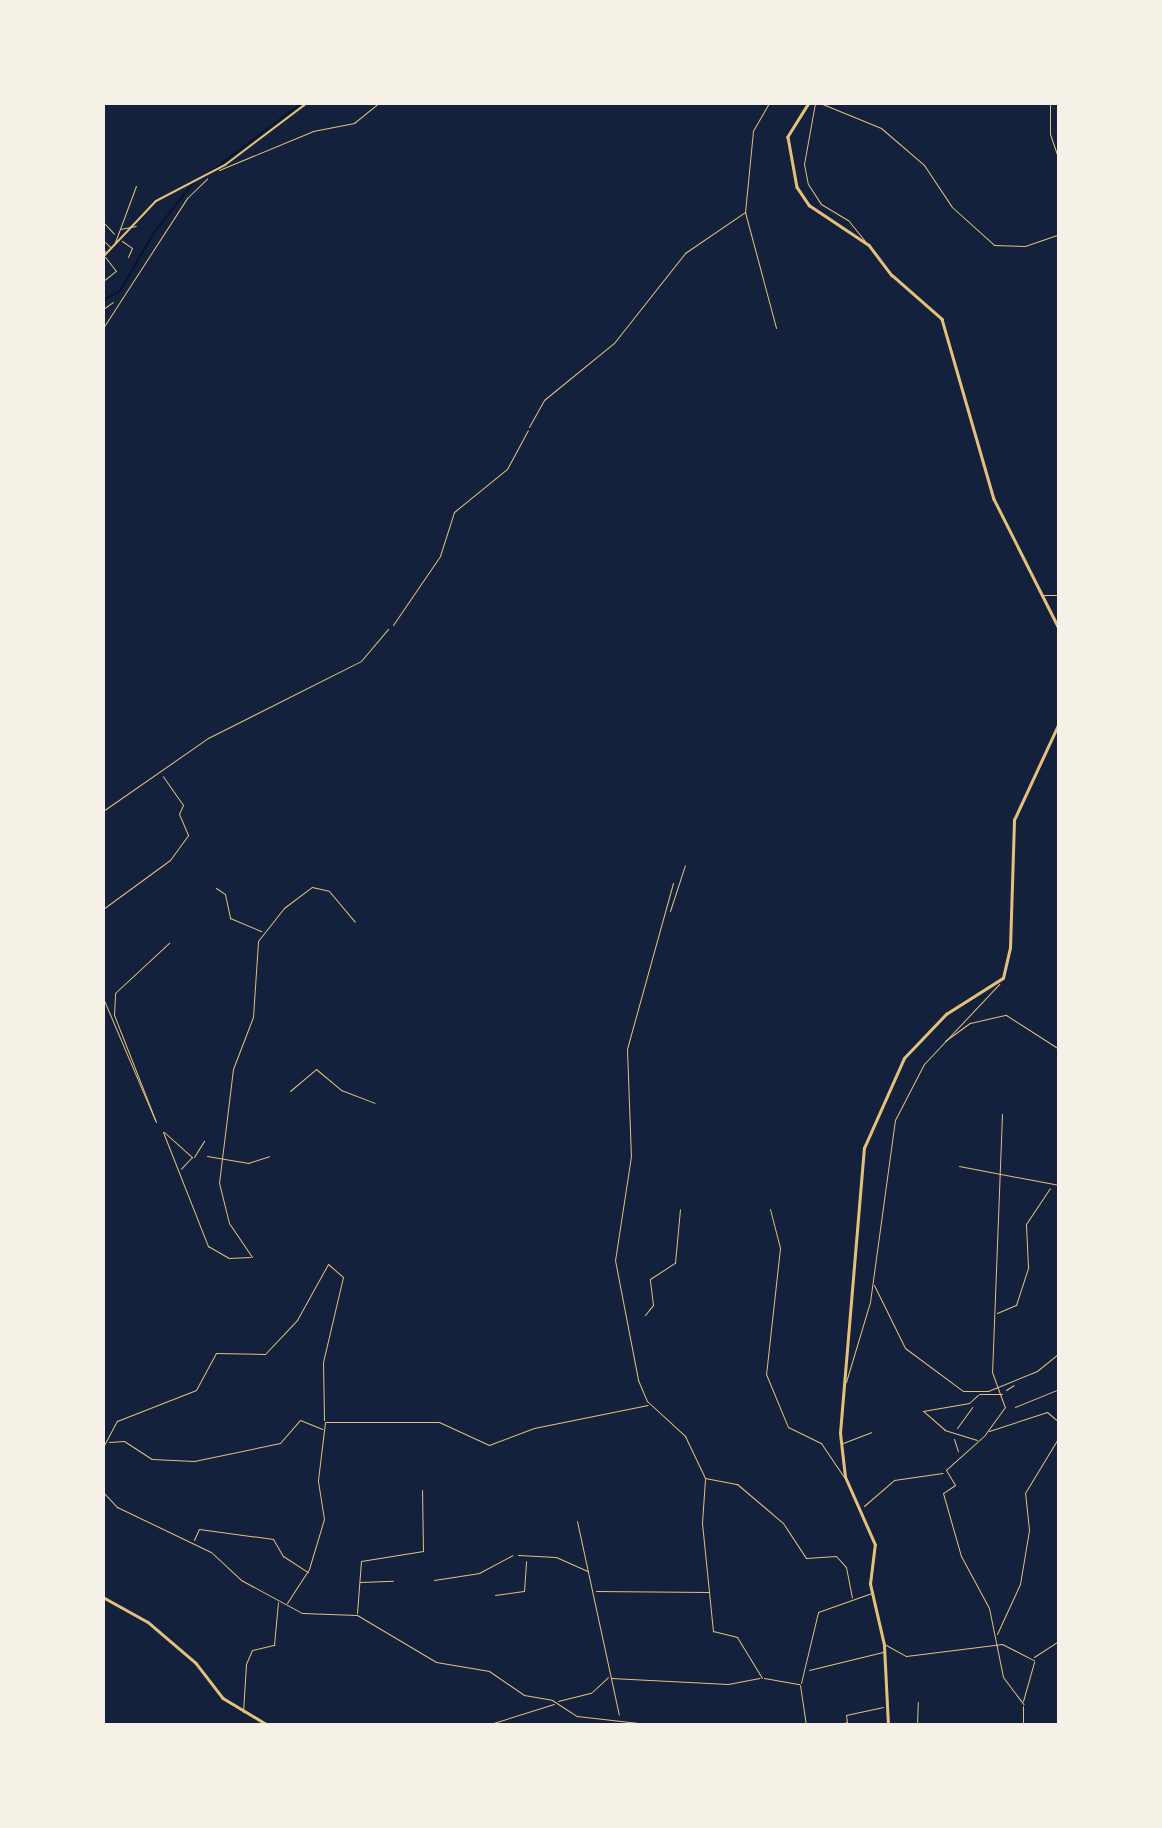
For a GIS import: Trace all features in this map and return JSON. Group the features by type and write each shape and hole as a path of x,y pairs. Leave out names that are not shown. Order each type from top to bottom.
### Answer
{"main road":[{"path":"809,103 788,137 797,187 809,205 865,241 942,319 994,499 1059,628"},
{"path":"888,1725 883,1707 884,1645 873,1593 875,1545 863,1508 845,1478 841,1444 862,1158 874,1115 898,1066 925,1034 951,1010 999,984 1010,948 1014,820 1059,723"},
{"path":"103,1597 148,1622 243,1712 268,1725"}],"street":[{"path":"216,170 307,103"},
{"path":"103,281 116,271 104,253 122,241 156,201 210,171 313,131 354,123 379,103"},
{"path":"769,103 753,131 744,212 776,328"},
{"path":"815,103 804,164 808,184 821,204 855,226 865,241"},
{"path":"820,103 881,128 924,165 952,207 994,245 1025,246 1059,234"},
{"path":"1051,103 1050,134 1059,159"},
{"path":"112,246 136,186"},
{"path":"528,427 548,397 614,343 685,253 744,212"},
{"path":"103,222 114,234"},
{"path":"119,230 125,223 135,226"},
{"path":"122,241 132,248 128,257"},
{"path":"105,242 112,246"},
{"path":"104,298 108,307"},
{"path":"103,309 113,302"},
{"path":"1043,595 1059,595"},
{"path":"103,811 159,771 282,695 361,661 388,629"},
{"path":"685,865 630,1025 625,1104 631,1156 615,1247 618,1294 641,1392 651,1405 685,1436 705,1478 713,1631 737,1637 758,1678"},
{"path":"669,913 673,883"},
{"path":"844,1383 873,1283 889,1137 909,1088 943,1042 999,984"},
{"path":"943,1042 970,1023 1001,1014 1031,1026 1059,1049"},
{"path":"995,1635 984,1594 967,1570 948,1516 943,1492 955,1484 945,1472 989,1431 1004,1410 1002,1393 997,1386 995,1313 1002,1114"},
{"path":"959,1166 1059,1185"},
{"path":"645,1315 653,1306 650,1279 675,1263 680,1209"},
{"path":"770,1209 780,1248 766,1374 788,1427 821,1443 845,1478"},
{"path":"103,1447 121,1419 196,1390 216,1353 265,1354 298,1320 328,1264 343,1273 323,1362 324,1423 318,1480 324,1519 308,1572 286,1605"},
{"path":"873,1283 905,1348 941,1371 950,1385 979,1394 1002,1393"},
{"path":"979,1441 930,1421 923,1409 973,1401 979,1394 1020,1378 1059,1353"},
{"path":"324,1423 439,1422 489,1445 534,1428 651,1405"},
{"path":"989,1431 1047,1412 1059,1422"},
{"path":"105,1442 124,1441 152,1459 194,1461 280,1443 300,1420 322,1429"},
{"path":"841,1444 871,1433"},
{"path":"1023,1704 1003,1676 993,1644 1020,1584 1029,1530 1024,1496 1059,1437"},
{"path":"705,1478 737,1484 783,1523 806,1558 836,1556 846,1567 852,1597"},
{"path":"358,1615 358,1582 363,1559 422,1553 422,1490"},
{"path":"103,1492 118,1507 194,1542 286,1605 313,1616 358,1615 440,1664 489,1671 524,1695 556,1703 577,1716 620,1717 655,1725"},
{"path":"577,1521 590,1571 609,1677 620,1717"},
{"path":"194,1542 197,1529 254,1534 274,1540 280,1554 308,1572"},
{"path":"518,1555 525,1558 556,1557 590,1571"},
{"path":"358,1582 393,1581"},
{"path":"594,1591 709,1592"},
{"path":"806,1725 799,1684 807,1671 818,1612 852,1597 873,1593"},
{"path":"243,1712 246,1664 252,1650 274,1645 279,1600"},
{"path":"884,1645 906,1656 993,1644 1035,1657 1059,1641"},
{"path":"807,1671 884,1652"},
{"path":"1031,1657 1034,1660"},
{"path":"1023,1725 1023,1704 1035,1657"},
{"path":"487,1725 596,1690 609,1677 728,1684 762,1678 799,1684"}],"path":[{"path":"103,328 187,198 216,170"},
{"path":"388,629 409,610 434,566 454,512 510,465 528,427"},
{"path":"103,909 170,860 188,835 179,814 183,805 159,771"},
{"path":"180,1171 192,1157 163,1132 212,1252 252,1257 220,1199 232,1074 253,1017 253,962 263,933 312,887 328,891 355,922"},
{"path":"216,888 225,893 230,918 263,933"},
{"path":"103,998 156,1122 114,1015 115,993 169,943"},
{"path":"290,1091 316,1069 341,1090 375,1103"},
{"path":"194,1157 204,1141"},
{"path":"207,1156 248,1163 269,1156"},
{"path":"995,1313 1016,1305 1028,1267 1026,1224 1054,1184"},
{"path":"1002,1393 1020,1378"},
{"path":"1015,1407 1059,1389"},
{"path":"962,1458 956,1432 973,1401"},
{"path":"863,1508 894,1480 945,1472"},
{"path":"434,1580 479,1573 518,1555"},
{"path":"495,1595 528,1586 525,1558"},
{"path":"917,1725 918,1702"},
{"path":"836,1725 847,1722 846,1715 883,1707"}],"waterway":[{"path":"205,176 302,103"},
{"path":"103,300 120,291 153,234 194,182"}]}
